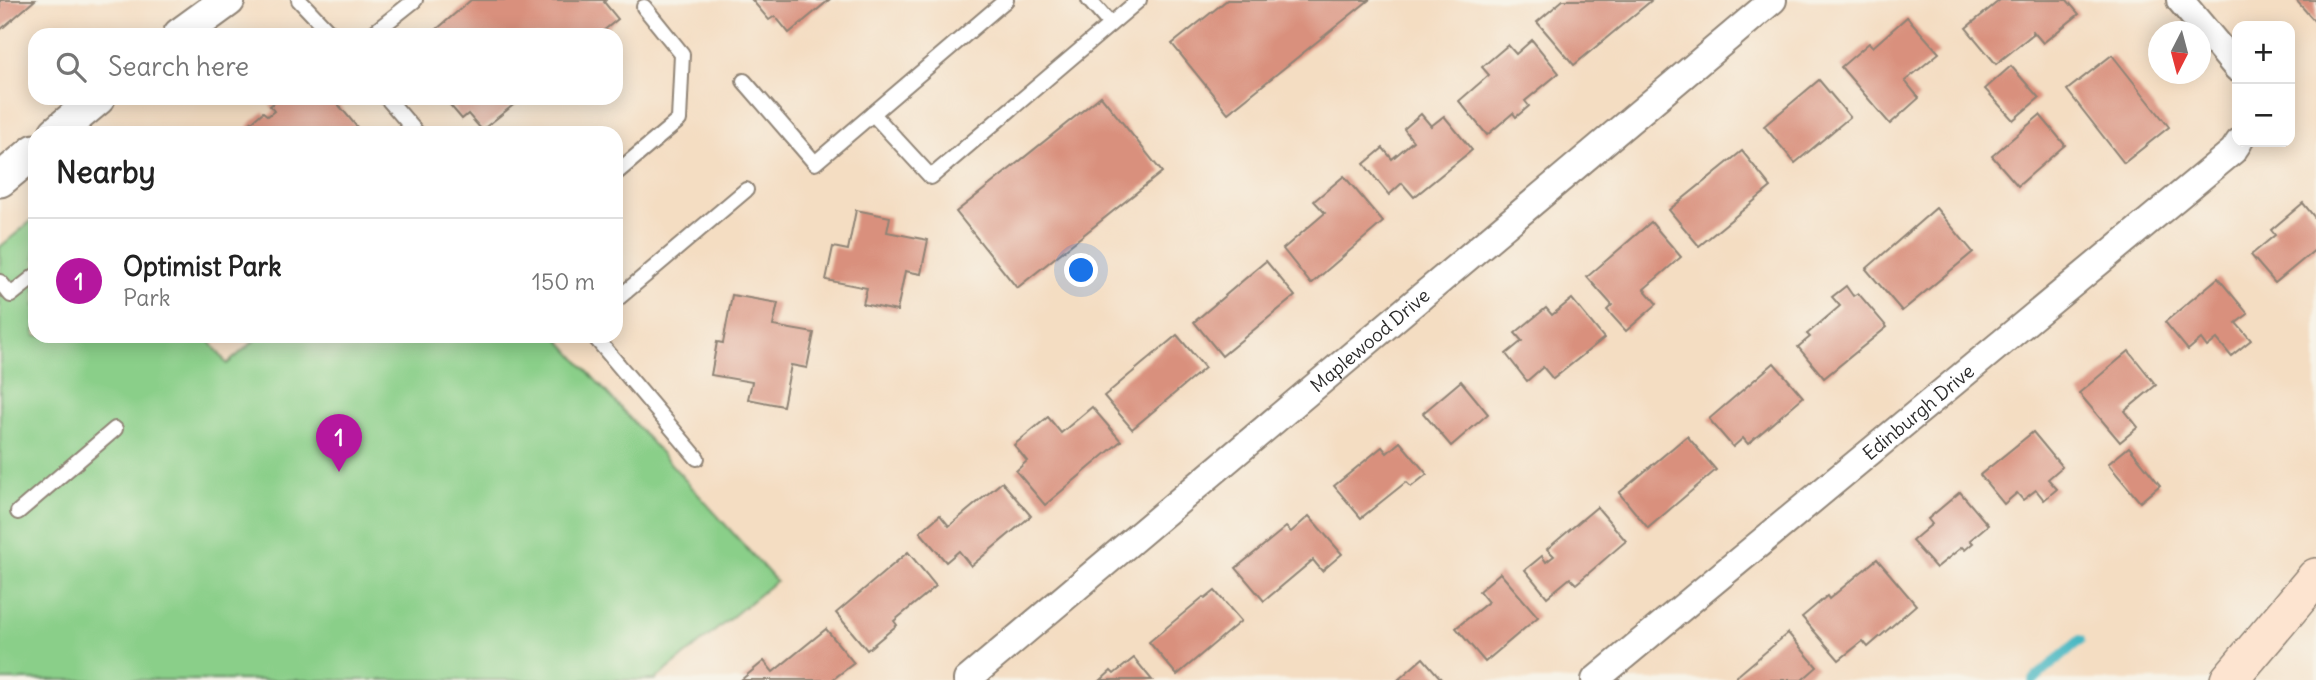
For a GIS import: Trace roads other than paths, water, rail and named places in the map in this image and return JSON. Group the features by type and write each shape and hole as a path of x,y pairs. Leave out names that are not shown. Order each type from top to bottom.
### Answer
{"main road":[{"path":"2229,680 2303,607 2316,577"}],"street":[{"path":"190,28 228,0"},
{"name":"Maplewood Drive","path":"967,680 1773,0"},
{"path":"2180,0 2232,62"},
{"path":"64,126 90,105"},
{"name":"Edinburgh Drive","path":"1595,680 2236,147"},
{"path":"0,180 28,157"}],"lane":[{"path":"299,0 325,28"},
{"path":"380,28 415,0"},
{"path":"744,81 815,163 1006,0"},
{"path":"1089,0 1110,24"},
{"path":"873,114 931,177 1139,0"},
{"path":"623,167 680,120 682,54 643,7"},
{"path":"393,105 411,126"},
{"path":"623,294 746,190"},
{"path":"0,282 11,295 28,282"},
{"path":"600,343 697,457"},
{"path":"18,512 115,429"}],"waterway":[{"path":"2033,680 2080,640"}],"place":[{"name":"Optimist Park","path":"339,472"}]}
